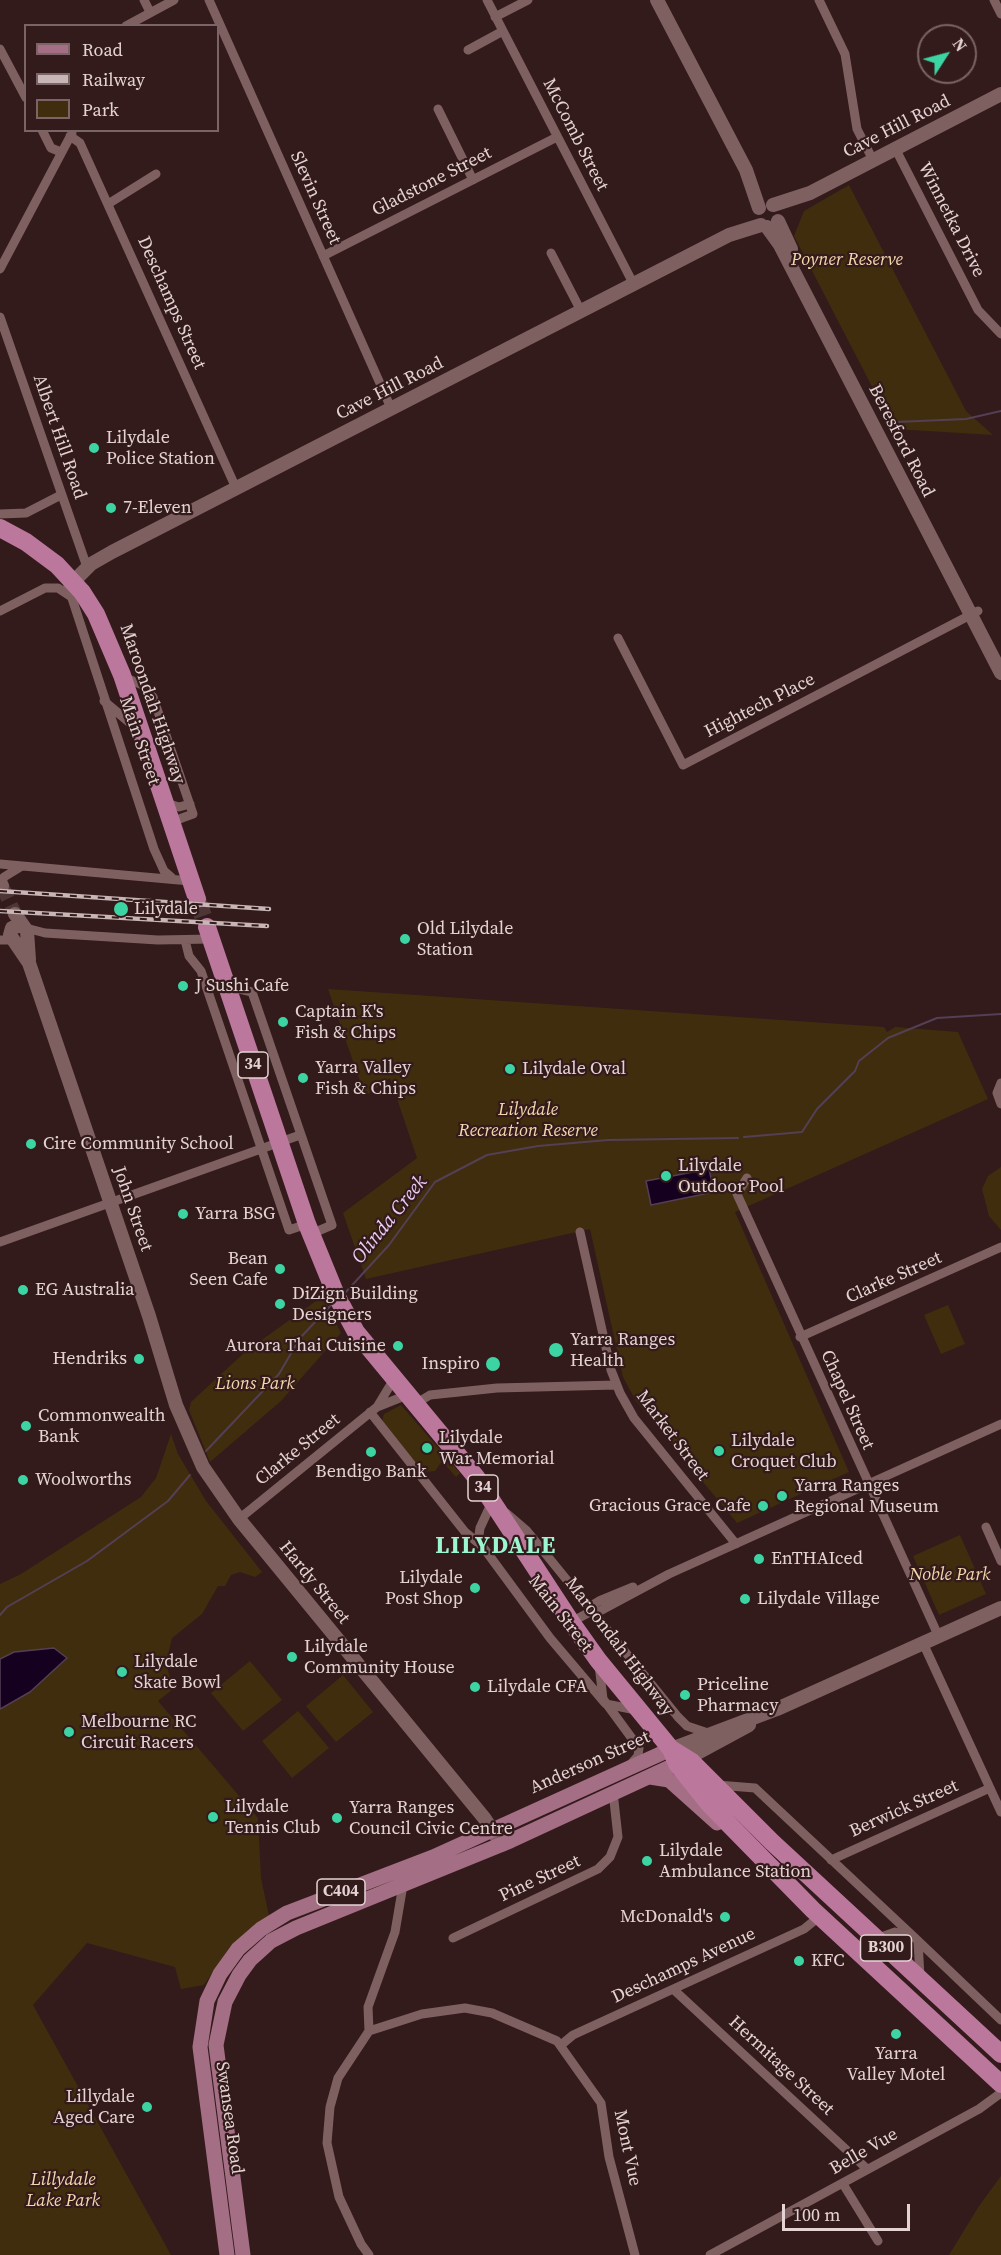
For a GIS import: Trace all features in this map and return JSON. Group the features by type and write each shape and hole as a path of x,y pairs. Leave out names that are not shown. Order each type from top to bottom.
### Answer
{"highway":[{"name":"Maroondah Highway","path":"0,528 33,547 57,565 74,590 98,618 122,675 171,822 181,880 197,899"},
{"name":"34","path":"209,933 308,1225"},
{"name":"Maroondah Highway","path":"308,1225 334,1291 362,1340 462,1459 598,1660 679,1757 709,1804 820,1916 1001,2084"},
{"name":"Maroondah Highway","path":"679,1757 714,1784 876,1939 1001,2054"},
{"path":"820,1916 834,1899"},
{"path":"876,1939 872,1953 882,1974"}],"main road":[{"name":"Beresford Road","path":"657,0 746,170 780,245 1000,662"},
{"name":"Cave Hill Road","path":"74,590 87,567 112,552 1001,94"},
{"name":"John Street","path":"13,930 29,963 176,1405 203,1467"},
{"name":"Hardy Street","path":"203,1467 239,1519 493,1829 502,1845"},
{"name":"Anderson Street","path":"225,2002 239,1975 271,1941 296,1928 403,1885 493,1829 610,1785 644,1779 679,1757 777,1708 1001,1609"},
{"name":"Anderson Street","path":"213,1987 228,1961 261,1929 287,1913 331,1896 502,1845 610,1785 622,1771 679,1757 708,1733 777,1708"},
{"path":"644,1779 659,1777 669,1780 768,1866"},
{"path":"331,1896 364,1890 396,1878 403,1885"},
{"name":"Swansea Road","path":"213,1987 203,2017 200,2062 227,2255"},
{"name":"Swansea Road","path":"225,2002 217,2030 217,2061 243,2255"}],"street":[{"path":"144,0 150,12"},
{"path":"129,24 174,0"},
{"name":"Slevin Street","path":"209,0 392,408"},
{"name":"McComb Street","path":"487,0 634,285"},
{"path":"495,17 528,0"},
{"path":"819,0 845,54 857,129 873,160"},
{"path":"994,0 1001,14"},
{"path":"468,50 503,32"},
{"path":"0,49 24,94"},
{"path":"438,109 473,180"},
{"path":"43,132 51,148 62,152"},
{"path":"0,269 71,133"},
{"name":"Deschamps Street","path":"71,133 80,143 236,488"},
{"name":"Gladstone Street","path":"322,256 557,137"},
{"name":"Winnetka Drive","path":"895,148 978,310 1001,334"},
{"path":"108,204 156,174"},
{"path":"551,253 581,311"},
{"name":"Albert Hill Road","path":"0,317 87,567"},
{"path":"0,514 26,513 61,495"},
{"path":"0,611 37,590 49,587 74,590"},
{"name":"Main Street","path":"74,590 77,611 103,700 157,858 164,871 181,880"},
{"name":"Hightech Place","path":"618,638 683,765 975,613"},
{"name":"Main Street","path":"122,675 142,685 153,697 190,804 193,814 171,822"},
{"path":"103,700 141,732"},
{"path":"164,801 179,807 190,804"},
{"path":"0,864 149,879 181,880"},
{"path":"1,884 4,877 22,866"},
{"path":"13,930 185,940 209,933"},
{"path":"185,940 189,956 201,971 289,1230 308,1225 333,1225 252,992 227,986"},
{"path":"1001,1083 998,1093 1001,1104"},
{"path":"0,1242 300,1135"},
{"name":"Chapel Street","path":"747,1178 736,1194 867,1485 938,1635"},
{"name":"Market Street","path":"580,1232 616,1385 634,1418 736,1544"},
{"name":"Clarke Street","path":"801,1337 1001,1247"},
{"name":"Clarke Street","path":"239,1519 374,1410 394,1379"},
{"name":"Clarke Street","path":"374,1410 430,1395 497,1388 616,1385"},
{"name":"Main Street","path":"374,1410 426,1485 468,1535 478,1542 503,1571 513,1590 639,1748 637,1758 622,1771"},
{"path":"571,1622 592,1611 598,1612 658,1579 1001,1425"},
{"path":"478,1542 480,1527 492,1501"},
{"name":"Main Street","path":"492,1501 527,1531 683,1723 708,1733"},
{"path":"986,1527 1001,1561"},
{"path":"923,1643 1001,1812"},
{"path":"598,1660 600,1687 605,1703 639,1711"},
{"path":"714,1784 755,1788 1001,2020"},
{"name":"Pine Street","path":"453,1938 598,1869 610,1857 618,1837 610,1785"},
{"name":"Berwick Street","path":"831,1860 990,1788"},
{"path":"369,2255 361,2244 339,2197 327,2143 332,2093 349,2058 369,2031 368,2007 395,1932 403,1885"},
{"name":"Deschamps Avenue","path":"561,2045 573,2035 804,1929 820,1916"},
{"path":"876,1939 892,1933 916,1939"},
{"path":"916,1939 921,1980"},
{"name":"Hermitage Street","path":"673,1989 866,2168"},
{"name":"Mont Vue","path":"369,2031 433,2011 473,2009 540,2032 561,2045 600,2103 609,2157 635,2255"},
{"name":"Belle Vue","path":"710,2255 843,2184 866,2168 979,2109 1001,2093"},
{"path":"843,2184 878,2241"}],"green space":[{"name":"Poyner Reserve","path":"849,185 966,411 993,435 894,429 794,236 804,211"},
{"name":"Lilydale Recreation Reserve","path":"328,989 884,1027 887,1032 895,1027 958,1032 988,1099 735,1212 849,1472 737,1523 636,1401 623,1377 590,1229 366,1279 343,1213 417,1158 390,1078 365,1096"},
{"path":"1001,1167 1001,1230 989,1216 982,1189 988,1176"},
{"name":"Lions Park","path":"323,1296 341,1333 281,1401 210,1462 189,1410 191,1402 245,1352"},
{"path":"948,1305 965,1344 941,1354 924,1315"},
{"path":"401,1405 460,1473 456,1477 442,1461 435,1471 422,1472 382,1421 384,1414"},
{"name":"Lillydale Lake Park","path":"171,1434 178,1454 206,1501 262,1572 255,1577 240,1572 231,1575 225,1586 218,1586 202,1614 172,1638 166,1663 173,1689 158,1701 258,1818 261,1878 269,1916 229,1948 204,1985 181,1989 175,1967 87,1943 33,2005 171,2255 0,2255 0,1584 21,1574 141,1497 156,1478"},
{"name":"Noble Park","path":"960,1535 986,1594 939,1615 913,1556"},
{"path":"250,1661 282,1700 243,1731 211,1693"},
{"path":"343,1675 373,1712 336,1742 306,1706"},
{"path":"298,1711 329,1748 292,1778 262,1741"},
{"path":"1001,2176 1001,2255 949,2255 979,2206"}],"shaded area":[{"path":"709,1169 714,1192 651,1205 646,1181"},
{"path":"54,1648 67,1658 30,1692 0,1709 0,1659 14,1652"}],"waterway":[{"path":"896,422 966,419 1001,411"},
{"name":"Olinda Creek","path":"744,1137 802,1132 817,1109 855,1071 859,1061 888,1038 937,1018 1001,1014"},
{"name":"Olinda Creek","path":"344,1294 389,1245 435,1182 487,1155 538,1146 608,1140 738,1138"},
{"name":"Olinda Creek","path":"206,1451 279,1374 300,1338 333,1303"},
{"name":"Olinda Creek","path":"0,1615 7,1607 87,1561 168,1501 190,1475"}],"tunnel":[{"path":"2,886 15,914"},
{"path":"197,899 207,927"}],"railway":[{"path":"0,891 269,909"},
{"path":"0,911 267,926"}],"place":[{"name":"Lilydale Police Station","path":"94,448"},
{"name":"7-Eleven","path":"111,508"},
{"name":"Lilydale","path":"121,909"},
{"name":"Old Lilydale Station","path":"405,939"},
{"name":"J Sushi Cafe","path":"183,986"},
{"name":"Captain K's Fish & Chips","path":"283,1022"},
{"name":"Lilydale Oval","path":"510,1069"},
{"name":"Yarra Valley Fish & Chips","path":"303,1078"},
{"name":"Cire Community School","path":"31,1144"},
{"name":"Lilydale Outdoor Pool","path":"666,1176"},
{"name":"Yarra BSG","path":"183,1214"},
{"name":"Bean Seen Cafe","path":"280,1269"},
{"name":"EG Australia","path":"23,1290"},
{"name":"DiZign Building Designers","path":"280,1304"},
{"name":"Aurora Thai Cuisine","path":"398,1346"},
{"name":"Yarra Ranges Health","path":"556,1350"},
{"name":"Hendriks","path":"139,1359"},
{"name":"Inspiro","path":"493,1364"},
{"name":"Commonwealth Bank","path":"26,1426"},
{"name":"Lilydale War Memorial","path":"427,1448"},
{"name":"Lilydale Croquet Club","path":"719,1451"},
{"name":"Bendigo Bank","path":"371,1452"},
{"name":"Woolworths","path":"23,1480"},
{"name":"Yarra Ranges Regional Museum","path":"782,1496"},
{"name":"Gracious Grace Cafe","path":"763,1506"},
{"name":"EnTHAIced","path":"759,1559"},
{"name":"Lilydale Post Shop","path":"475,1588"},
{"name":"Lilydale Village","path":"745,1599"},
{"name":"Lilydale Community House","path":"292,1657"},
{"name":"Lilydale Skate Bowl","path":"122,1672"},
{"name":"Lilydale CFA","path":"475,1687"},
{"name":"Priceline Pharmacy","path":"685,1695"},
{"name":"Melbourne RC Circuit Racers","path":"69,1732"},
{"name":"Lilydale Tennis Club","path":"213,1817"},
{"name":"Yarra Ranges Council Civic Centre","path":"337,1818"},
{"name":"Lilydale Ambulance Station","path":"647,1861"},
{"name":"McDonald's","path":"725,1917"},
{"name":"KFC","path":"799,1961"},
{"name":"Yarra Valley Motel","path":"896,2034"},
{"name":"Lillydale Aged Care","path":"147,2107"}],"district":[{"name":"LILYDALE","path":"496,1547"}]}
